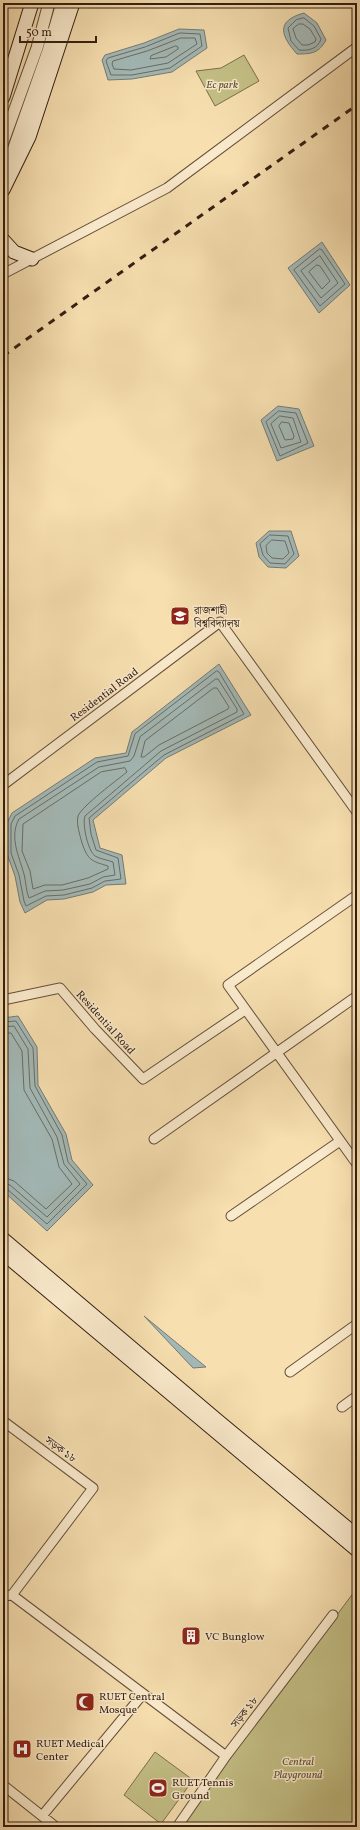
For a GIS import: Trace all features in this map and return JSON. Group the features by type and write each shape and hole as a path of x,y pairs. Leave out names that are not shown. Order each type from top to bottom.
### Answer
{"main road":[{"path":"3,98 32,3"},
{"path":"3,190 29,137 73,3"},
{"path":"3,240 14,252 32,259"},
{"path":"3,1239 218,1421 357,1536"},
{"path":"3,1252 357,1550"}],"street":[{"path":"3,142 37,48 49,3"},
{"path":"3,169 12,153 48,51 62,3"},
{"path":"3,274 167,188 357,47"},
{"name":"Residential Road","path":"3,785 220,622 357,812"},
{"path":"357,896 228,985 357,1164"},
{"name":"Residential Road","path":"3,1000 60,988 95,1029 143,1079 245,1010"},
{"path":"154,1139 357,996"},
{"path":"231,1216 340,1141"},
{"path":"290,1372 357,1324"},
{"path":"342,1407 357,1396"},
{"name":"সড়ক ১৮","path":"3,1421 93,1488 8,1595"},
{"path":"8,1595 226,1756"},
{"name":"সড়ক ১৮","path":"177,1827 226,1756 333,1615"},
{"path":"42,1816 143,1694"},
{"path":"3,1785 56,1827"}],"green space":[{"name":"Ec park","path":"244,55 259,81 215,106 196,71 221,68"},
{"name":"Central Playground","path":"357,1588 357,1827 179,1827"},
{"name":"RUET Tennis Ground","path":"155,1752 193,1780 161,1824 124,1795"}],"water":[{"path":"304,13 317,23 326,40 321,48 314,52 297,54 287,41 284,30 288,20"},
{"path":"179,29 204,30 207,48 172,72 132,79 108,80 102,60 105,55 144,43"},
{"path":"322,242 350,285 319,313 288,268"},
{"path":"278,406 299,409 314,446 277,461 261,420"},
{"path":"269,531 291,531 299,556 286,568 268,567 259,557 256,543"},
{"path":"219,664 251,715 166,758 93,820 100,848 122,855 126,884 106,885 93,892 64,899 47,900 25,913 20,902 15,876 7,854 7,823 12,813 95,758 126,753 132,732"},
{"path":"18,1016 37,1047 38,1085 66,1134 72,1160 93,1185 47,1231 3,1191 3,1018"},
{"path":"144,1316 206,1367 193,1368"}],"railway":[{"path":"3,356 357,105"}],"place":[{"name":"রাজশাহী বিশ্ববিদ্যালয়","path":"180,616"},
{"name":"VC Bunglow","path":"191,1636"},
{"name":"RUET Central Mosque","path":"85,1702"},
{"name":"RUET Medical Center","path":"22,1749"},
{"name":"RUET Tennis Ground","path":"158,1788"}]}
